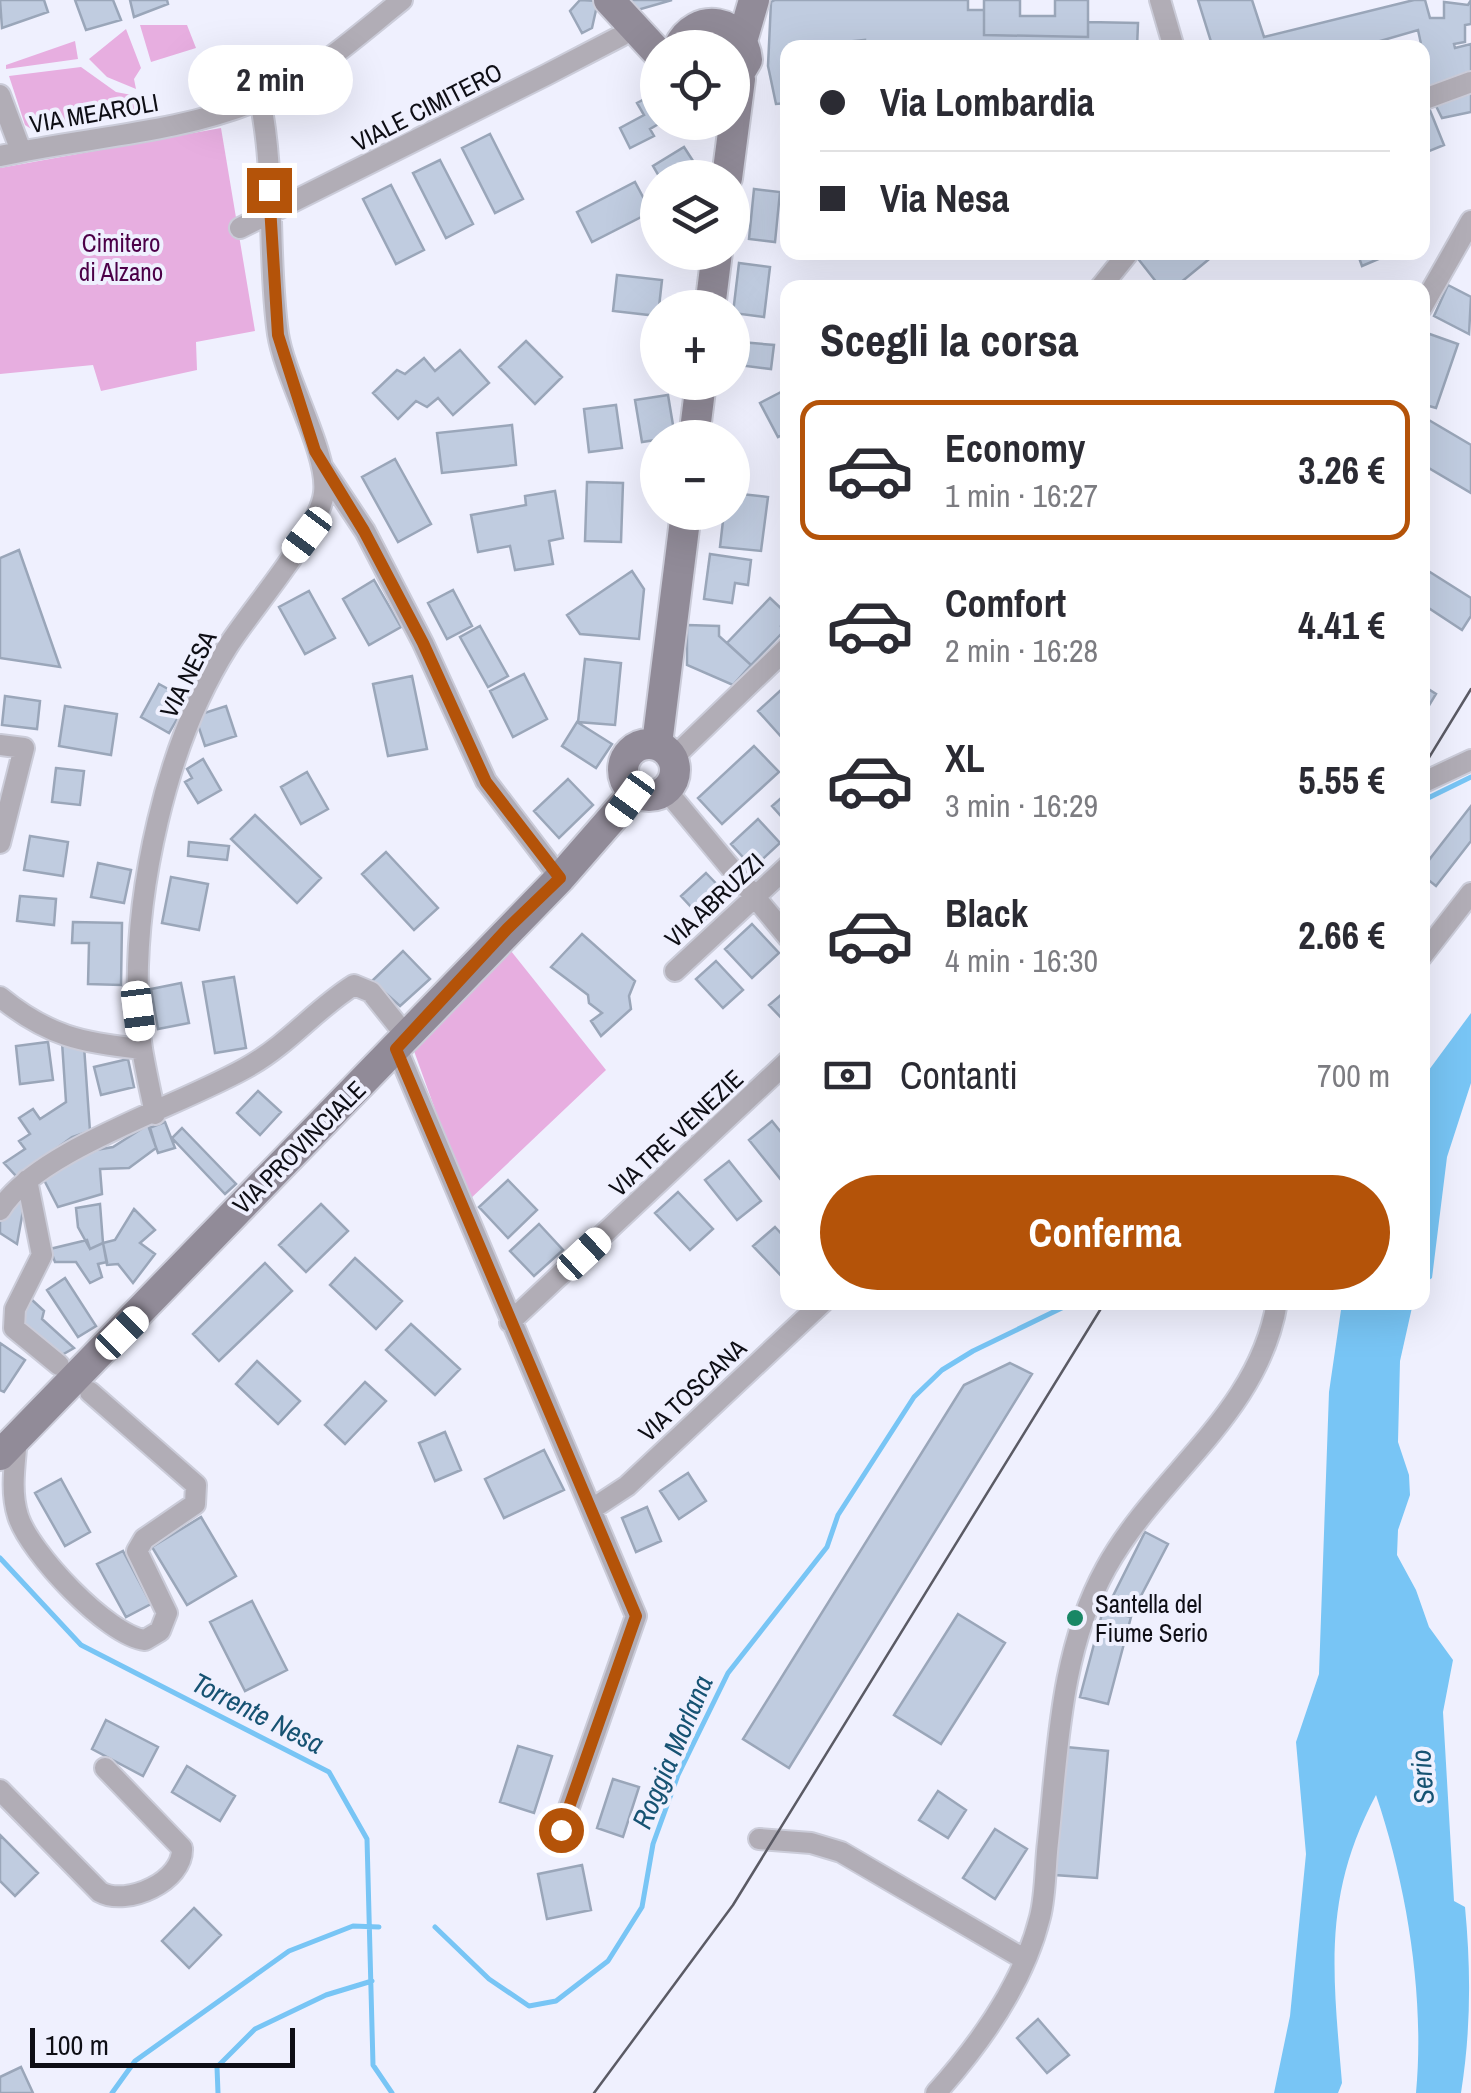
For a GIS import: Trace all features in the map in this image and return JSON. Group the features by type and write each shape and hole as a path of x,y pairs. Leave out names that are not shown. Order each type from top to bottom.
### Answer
{"street":[{"name":"VIA MEAROLI","path":"10,154 172,125 260,100 346,44 402,0"},
{"path":"608,0 640,33"},
{"path":"713,30 741,0"},
{"path":"715,30 754,0"},
{"path":"1160,0 1172,40"},
{"path":"633,25 647,30"},
{"name":"VIALE CIMITERO","path":"240,228 561,68 621,36 633,25"},
{"path":"1430,97 1471,82"},
{"path":"0,95 10,154"},
{"name":"VIA NESA","path":"155,1114 138,1011 142,921 175,756 225,651 307,535 322,502 324,468 297,402 278,335 260,100"},
{"path":"1430,293 1471,221"},
{"path":"1106,280 1123,260"},
{"path":"324,468 364,531 423,643 486,782 560,878"},
{"path":"322,502 334,506 364,531"},
{"path":"665,751 639,746 628,755 624,777 634,792 649,796 666,790 675,775 665,751 684,530"},
{"path":"665,751 780,654"},
{"path":"0,745 24,748 0,843"},
{"path":"1430,779 1471,760"},
{"path":"666,790 780,929"},
{"name":"VIA PROVINCIALE","path":"8,1447 560,878 634,792"},
{"name":"VIA ABRUZZI","path":"675,971 780,874"},
{"path":"1430,939 1471,893"},
{"path":"0,1210 27,1180 252,1065 310,1025 354,986 371,992 402,1043 510,1322 636,1616 561,1830"},
{"path":"0,996 35,1024 62,1037 142,1048"},
{"name":"VIA TRE VENEZIE","path":"510,1322 780,1069"},
{"path":"27,1180 42,1255 15,1309 14,1328 58,1364"},
{"name":"VIA TOSCANA","path":"592,1509 626,1486 814,1310"},
{"path":"936,2093 1014,1984 1040,1916 1064,1695 1076,1645 1106,1568 1250,1386 1272,1336 1276,1310"},
{"path":"8,1447 25,1530 94,1611 118,1630 145,1640 160,1632 167,1612 137,1551 144,1538 195,1504 196,1485 155,1445 90,1392"},
{"path":"0,1790 100,1892 122,1896 146,1890 174,1873 182,1859 182,1848 105,1768"},
{"path":"759,1839 811,1844 841,1852 1024,1959"}],"green space":[{"path":"140,25 187,25 196,48 151,62"},
{"path":"126,29 141,68 134,79 136,89 107,77 89,59"},
{"path":"75,41 78,59 6,69 6,65"},
{"path":"81,67 116,92 137,96 141,110 36,132 25,125 9,76"},
{"name":"Cimitero di Alzano","path":"221,128 255,331 196,342 197,370 101,391 93,365 0,374 0,168"},
{"path":"511,951 606,1070 468,1201 414,1051"}],"water":[{"path":"1471,1013 1471,1083 1447,1157 1430,1279 1430,1069"},
{"name":"Serio","path":"1341,1310 1411,1310 1400,1361 1398,1442 1409,1475 1410,1495 1398,1530 1397,1555 1416,1590 1429,1627 1453,1660 1443,1712 1454,1901 1465,1907 1468,1954 1468,2023 1461,2093 1416,2093 1418,2019 1411,1942 1397,1866 1376,1795 1359,1832 1339,1902 1335,1971 1342,2083 1338,2093 1274,2093 1290,2016 1306,1854 1296,1742 1319,1674 1329,1392"}],"building":[{"path":"0,0 44,0 48,12 2,28"},
{"path":"75,0 113,0 121,20 86,30"},
{"path":"130,0 167,0 168,4 134,17"},
{"path":"580,0 598,1 592,28 582,33 570,11"},
{"path":"631,0 672,0 634,11"},
{"path":"968,0 968,10 984,10 984,35 1088,37 1088,22 1138,23 1137,40 780,40 780,104 776,104 768,66 771,2"},
{"path":"984,0 1020,0 1020,16 1055,16 1055,0 1088,0 1088,37 984,35"},
{"path":"1198,0 1252,0 1264,37 1414,0 1425,0 1430,18 1444,18 1444,2 1468,5 1471,0 1471,24 1465,25 1465,42 1454,44 1455,48 1471,44 1471,75 1430,88 1430,40 1420,40 1418,30 1384,40 1210,40"},
{"path":"1471,87 1471,112 1442,118 1434,102"},
{"path":"1430,110 1444,145 1430,151"},
{"path":"640,117 640,140 646,140 630,148 620,128"},
{"path":"490,134 523,199 495,213 462,148"},
{"path":"684,147 692,160 663,160"},
{"path":"440,160 473,224 446,238 413,173"},
{"path":"635,182 640,191 640,218 592,242 577,212"},
{"path":"391,185 424,250 396,264 363,199"},
{"path":"754,189 780,192 775,242 750,239"},
{"path":"1139,260 1208,260 1184,280 1155,280"},
{"path":"750,264 770,267 764,317 750,315 750,290 736,290 738,270 750,270"},
{"path":"617,275 662,280 661,290 640,290 640,314 613,311"},
{"path":"1448,285 1471,297 1469,334 1434,316"},
{"path":"1430,334 1458,344 1436,408 1430,406"},
{"path":"526,341 562,377 535,404 499,367"},
{"path":"750,343 774,345 771,369 750,366"},
{"path":"460,350 489,383 453,415 438,398 427,407 416,401 398,419 373,393 397,370 405,374 424,358 435,371"},
{"path":"780,393 780,436 778,437 760,403"},
{"path":"635,400 669,400 672,420 640,420 640,430"},
{"path":"616,405 622,448 589,452 584,409"},
{"path":"1430,421 1471,445 1471,493 1430,469"},
{"path":"512,425 516,465 442,473 437,433"},
{"path":"395,459 431,524 398,542 362,477"},
{"path":"587,482 623,483 621,542 585,541"},
{"path":"555,491 563,538 549,541 553,564 515,570 510,546 478,552 471,515 526,505 525,496"},
{"path":"750,495 768,497 761,551 720,547 722,530 750,530"},
{"path":"19,550 60,667 0,658 0,558"},
{"path":"710,554 751,560 748,585 735,583 732,603 704,599"},
{"path":"632,571 644,589 639,639 580,634 567,615"},
{"path":"1430,572 1471,598 1471,616 1462,630 1430,609"},
{"path":"374,580 401,627 369,645 343,599"},
{"path":"453,590 472,626 447,639 428,603"},
{"path":"309,591 335,638 305,654 279,607"},
{"path":"770,598 780,607 780,635 751,665 727,643"},
{"path":"687,625 719,626 719,636 751,665 733,685 687,665"},
{"path":"480,626 508,676 488,687 460,637"},
{"path":"585,659 621,663 615,725 578,722"},
{"path":"524,674 547,719 513,737 490,691"},
{"path":"412,676 427,749 388,756 373,684"},
{"path":"159,684 188,700 169,733 141,717"},
{"path":"780,691 780,735 758,711"},
{"path":"5,696 40,701 37,729 2,725"},
{"path":"65,706 117,714 111,755 59,746"},
{"path":"226,706 236,736 205,746 195,716"},
{"path":"577,722 612,744 596,768 562,746"},
{"path":"754,746 779,772 722,824 698,798"},
{"path":"203,759 221,790 198,803 185,782 192,778 187,769"},
{"path":"56,768 84,771 80,805 52,802"},
{"path":"307,772 328,809 301,824 281,787"},
{"path":"568,779 593,805 559,838 534,811"},
{"path":"780,799 780,815 772,806"},
{"path":"1471,806 1471,841 1436,886 1430,881 1430,859"},
{"path":"255,815 321,878 297,903 231,839"},
{"path":"758,819 780,843 753,868 731,844"},
{"path":"30,836 68,842 63,876 24,870"},
{"path":"189,842 229,846 227,860 188,856"},
{"path":"386,852 438,908 414,930 362,874"},
{"path":"98,863 131,870 124,903 91,897"},
{"path":"706,873 730,898 704,921 681,896"},
{"path":"171,877 208,884 199,930 162,923"},
{"path":"20,896 56,899 54,925 17,921"},
{"path":"73,922 122,923 121,985 88,984 89,943 72,943"},
{"path":"752,924 779,953 752,978 725,949"},
{"path":"582,934 635,981 629,996 631,1009 601,1036 591,1021 602,1013 589,1003 588,995 551,967"},
{"path":"403,951 430,979 400,1006 372,981"},
{"path":"716,961 743,990 723,1008 696,979"},
{"path":"234,977 246,1048 215,1053 203,982"},
{"path":"181,983 189,1023 158,1029 151,989"},
{"path":"780,996 780,1017 769,1005"},
{"path":"48,1042 53,1080 20,1084 16,1046"},
{"path":"62,1042 84,1046 90,1131 72,1137 17,1177 4,1163 25,1149 19,1141 30,1134 19,1118 33,1109 40,1119 66,1102"},
{"path":"128,1059 134,1087 101,1095 94,1067"},
{"path":"258,1091 281,1112 260,1135 237,1113"},
{"path":"772,1121 780,1131 780,1179 749,1140"},
{"path":"165,1122 175,1148 158,1153 149,1128"},
{"path":"149,1124 156,1148 129,1168 100,1169 102,1194 58,1207 42,1176 90,1151 113,1147"},
{"path":"182,1128 236,1184 225,1194 172,1138"},
{"path":"729,1161 761,1201 737,1220 705,1180"},
{"path":"508,1180 537,1210 508,1238 479,1207"},
{"path":"678,1192 713,1229 690,1250 655,1213"},
{"path":"15,1199 24,1205 17,1244 0,1233 0,1222"},
{"path":"100,1204 103,1243 90,1249 78,1227 76,1208"},
{"path":"321,1204 348,1231 306,1272 279,1245"},
{"path":"134,1209 155,1230 140,1243 155,1254 133,1283 118,1264 107,1265 103,1243 115,1240"},
{"path":"539,1224 563,1250 534,1276 510,1251"},
{"path":"775,1227 780,1232 780,1275 753,1246"},
{"path":"87,1240 90,1249 103,1243 107,1262 98,1264 102,1277 90,1283 76,1262 55,1262 50,1249"},
{"path":"355,1258 402,1301 376,1329 330,1285"},
{"path":"265,1263 292,1291 219,1361 193,1334"},
{"path":"65,1278 96,1326 78,1337 47,1290"},
{"path":"31,1299 44,1311 42,1319 74,1348 60,1356 22,1324 21,1306"},
{"path":"411,1324 460,1369 435,1395 386,1350"},
{"path":"0,1343 25,1360 4,1392 0,1390"},
{"path":"257,1361 300,1401 278,1424 236,1384"},
{"path":"1010,1363 1032,1374 789,1768 743,1739 964,1385"},
{"path":"365,1382 386,1401 345,1444 325,1425"},
{"path":"445,1432 461,1470 435,1481 419,1443"},
{"path":"544,1450 564,1490 504,1518 485,1479"},
{"path":"688,1473 706,1501 679,1519 660,1491"},
{"path":"61,1479 90,1532 65,1546 35,1493"},
{"path":"647,1507 661,1541 636,1552 622,1518"},
{"path":"201,1517 236,1576 187,1605 152,1547"},
{"path":"1145,1532 1168,1544 1132,1613 1110,1602"},
{"path":"123,1551 151,1604 126,1617 97,1564"},
{"path":"252,1601 287,1670 245,1691 210,1622"},
{"path":"1103,1610 1131,1617 1108,1704 1080,1697"},
{"path":"958,1614 1005,1643 941,1744 894,1715"},
{"path":"106,1720 158,1747 143,1776 92,1749"},
{"path":"518,1746 552,1756 534,1813 500,1802"},
{"path":"1066,1747 1108,1751 1097,1878 1055,1875"},
{"path":"187,1766 235,1796 220,1821 172,1792"},
{"path":"613,1779 639,1787 623,1837 597,1828"},
{"path":"938,1791 966,1810 948,1838 919,1820"},
{"path":"995,1829 1027,1849 995,1899 963,1878"},
{"path":"0,1835 38,1873 15,1896 0,1881"},
{"path":"582,1865 591,1910 547,1919 538,1874"},
{"path":"194,1908 221,1935 189,1968 162,1941"},
{"path":"1038,2019 1069,2055 1047,2073 1017,2038"},
{"path":"21,2067 33,2093 0,2093 0,2077"}],"waterway":[{"name":"Roggia Morlana","path":"1430,797 1471,777"},
{"name":"Roggia Morlana","path":"435,1927 489,1979 529,2006 556,2001 608,1961 642,1907 653,1844 678,1775 728,1673 827,1547 838,1515 914,1397 942,1370 973,1351 1058,1310"},
{"name":"Torrente Nesa","path":"0,1558 81,1645 329,1772 367,1839 373,2065 392,2093"},
{"name":"Roggia Morlana","path":"112,2093 135,2061 289,1951 353,1926 379,1927"},
{"path":"218,2093 217,2067 255,2029 326,1995 372,1981"}],"tram line":[{"path":"1430,756 1471,689"},
{"path":"594,2093 733,1905 1100,1310"}],"place":[{"name":"Santella del Fiume Serio","path":"1075,1618"}],"route":[{"path":"269,190 278,335 315,451 364,531 423,643 486,782 560,878 396,1049 636,1616 561,1830"}]}
